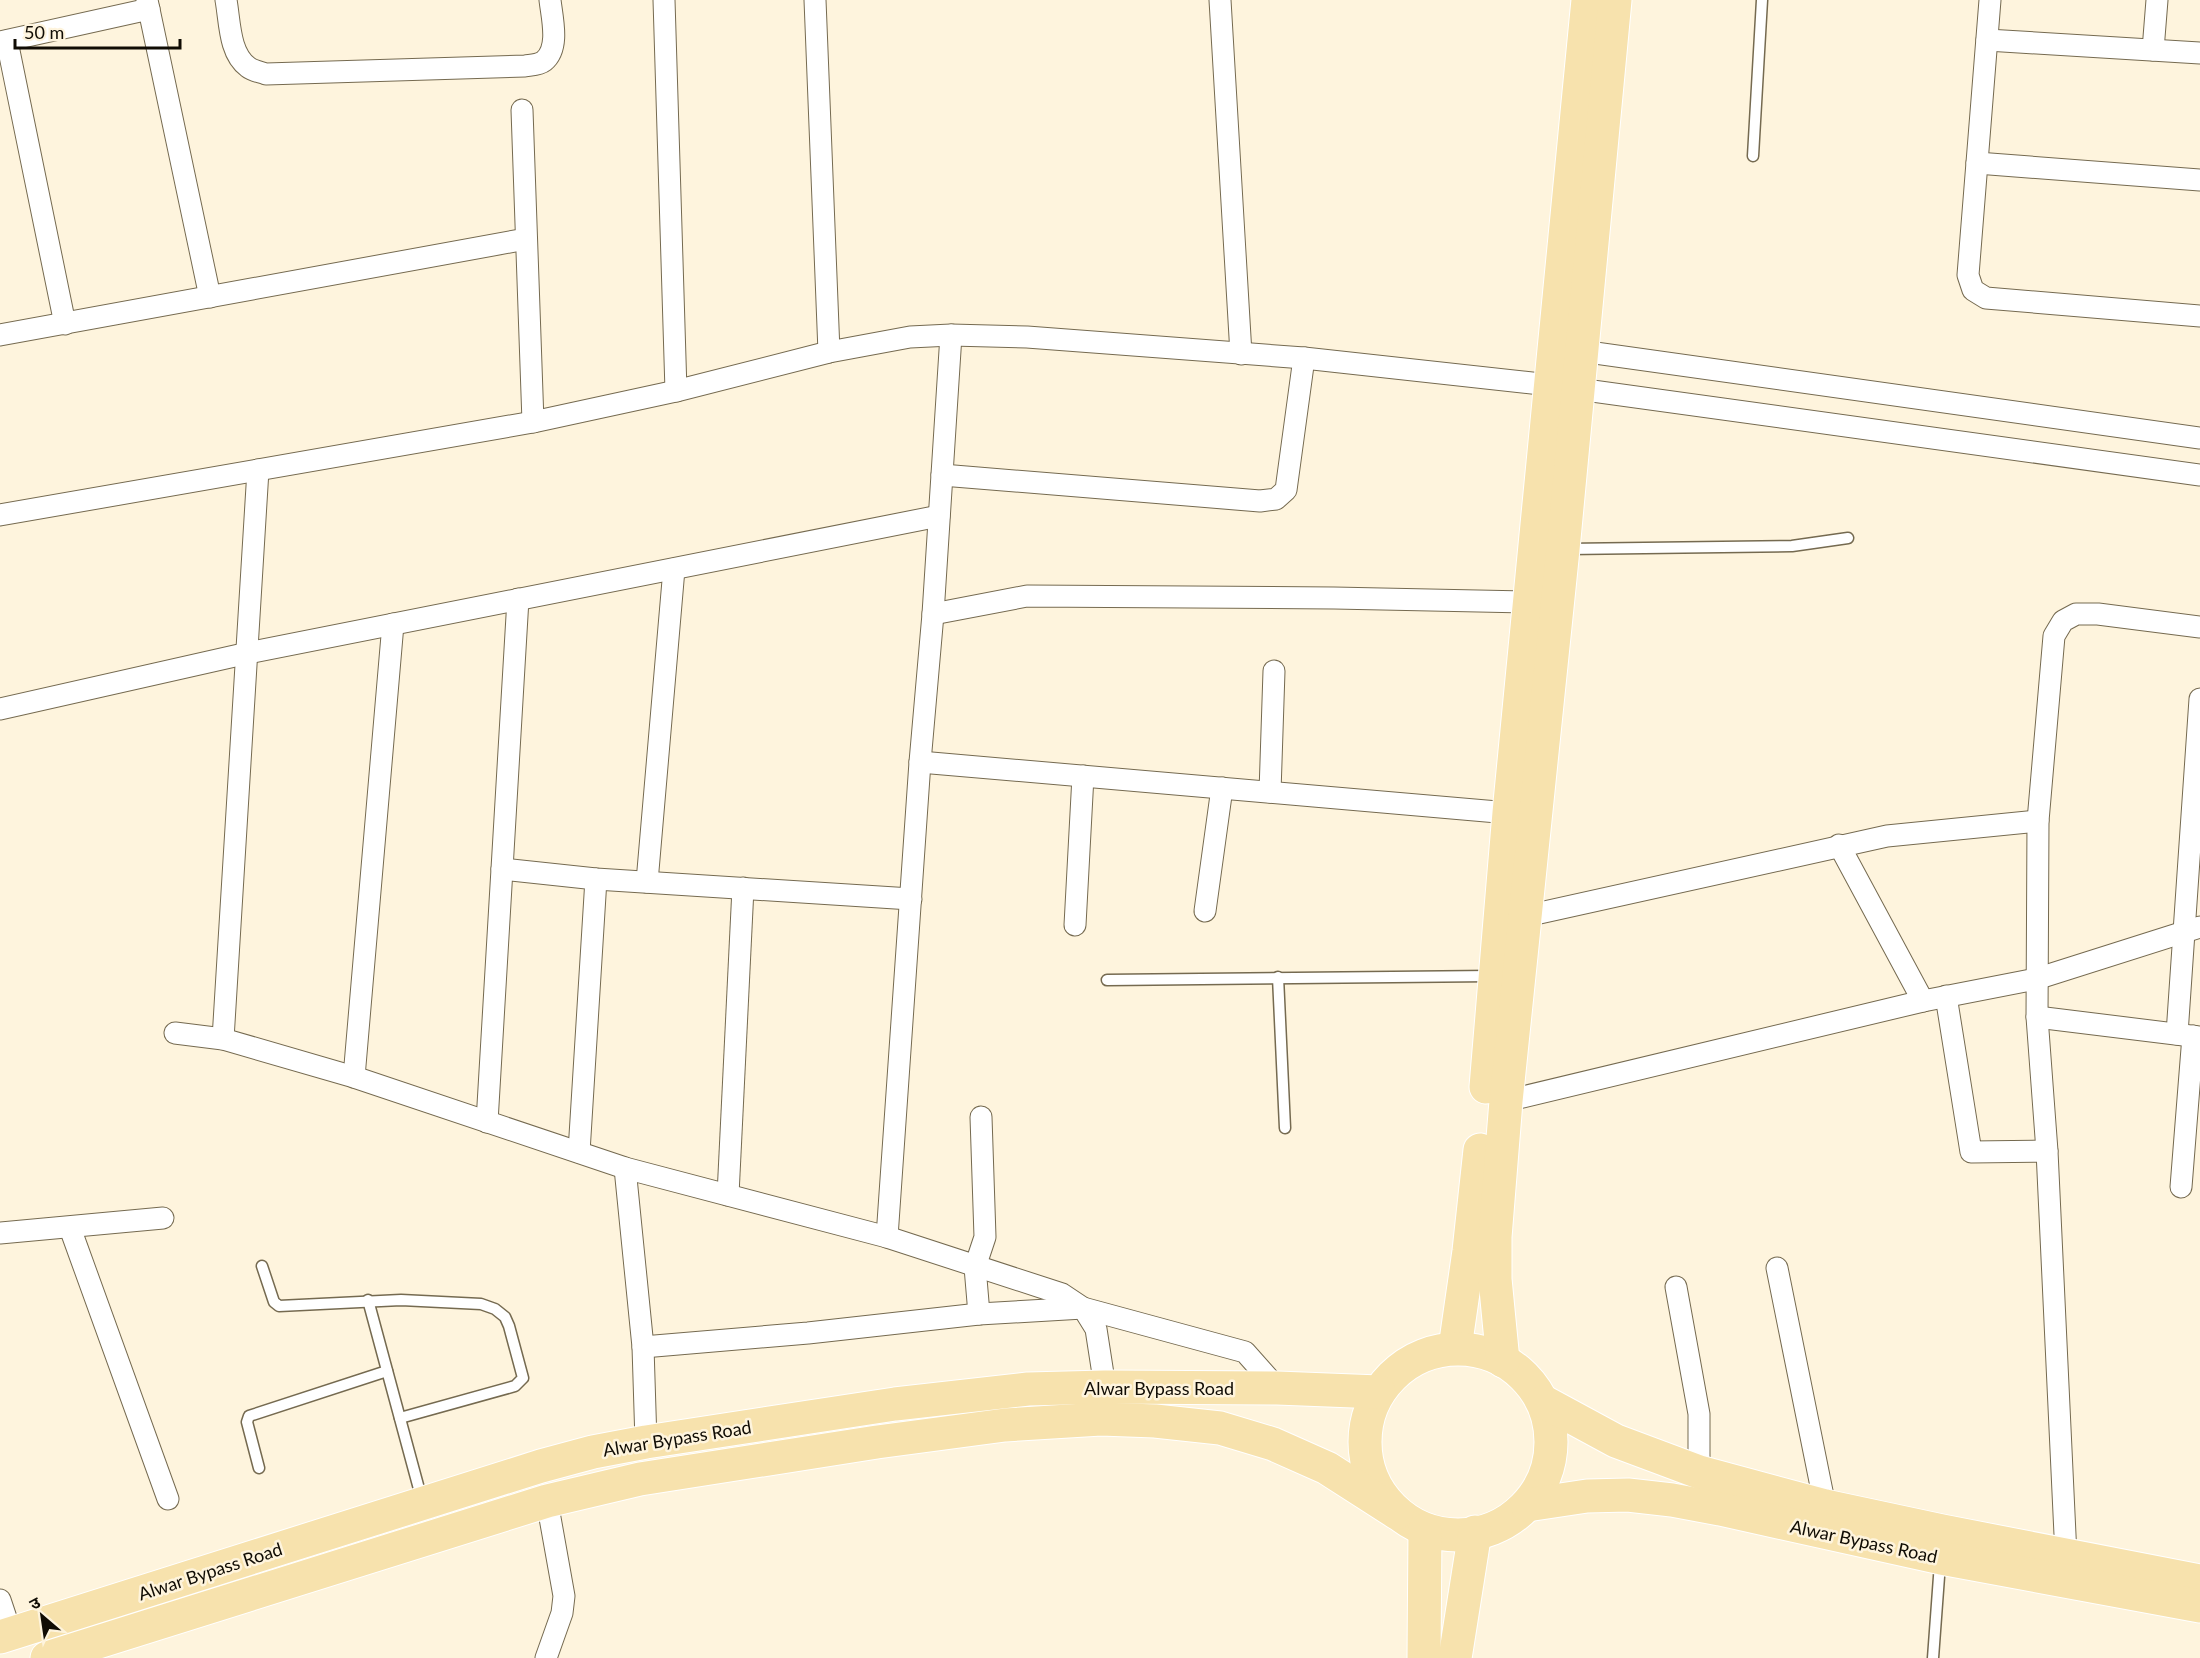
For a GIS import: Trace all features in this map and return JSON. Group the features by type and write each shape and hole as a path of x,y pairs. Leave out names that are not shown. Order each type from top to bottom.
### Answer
{"main road":[{"path":"1503,1361 1495,1279 1495,1237 1506,1101 1563,549 1564,387 1588,0"},
{"path":"1455,1348 1469,1251 1530,602 1564,387 1581,351 1615,0"},
{"path":"1455,1348 1492,1354 1523,1373 1544,1402 1552,1438 1547,1474 1527,1505 1497,1527 1462,1536 1425,1530 1397,1513 1376,1487 1366,1456 1367,1423 1379,1392 1399,1369 1426,1354 1455,1348"},
{"name":"Alwar Bypass Road","path":"6,1635 423,1503 593,1452 646,1442 895,1404 1028,1389 1277,1388 1379,1392"},
{"name":"Alwar Bypass Road","path":"1544,1402 1616,1441 1699,1472 1825,1506 2200,1581"},
{"name":"Alwar Bypass Road","path":"47,1658 547,1501 640,1479 1005,1425 1101,1419 1155,1420 1220,1428 1273,1444 1327,1468 1397,1513"},
{"name":"Alwar Bypass Road","path":"1527,1505 1587,1496 1628,1495 1672,1500 1941,1558 2200,1606"},
{"path":"1424,1658 1425,1530"},
{"path":"1455,1658 1475,1532"}],"street":[{"path":"226,0 233,40 239,57 249,69 266,74 525,66 542,63 551,53 554,34 550,0"},
{"path":"664,0 676,391"},
{"path":"815,0 829,352"},
{"path":"1220,0 1241,354"},
{"path":"1990,0 1968,275 1973,290 1986,298 2200,316"},
{"path":"2153,50 2157,0"},
{"path":"65,324 3,41 148,4 210,297"},
{"path":"1987,40 2200,53"},
{"path":"522,110 533,422"},
{"path":"1977,163 2200,180"},
{"path":"0,335 526,239"},
{"path":"887,1237 951,335"},
{"path":"0,515 533,422 676,391 829,352 910,337 951,335 1027,337 1304,358 1564,387 2200,475"},
{"path":"1581,351 2200,438"},
{"path":"942,475 1260,501 1276,499 1286,490 1304,358"},
{"path":"223,1039 258,470"},
{"path":"0,709 248,653 939,516"},
{"path":"647,882 674,568"},
{"path":"933,614 1027,596 1530,602"},
{"path":"488,1122 518,599"},
{"path":"2067,1556 2036,979 2038,822 2054,636 2063,621 2076,614 2098,614 2200,627"},
{"path":"354,1077 393,624"},
{"path":"1270,792 1274,671"},
{"path":"2181,1187 2190,1035 2200,699"},
{"path":"920,762 1509,813"},
{"path":"1075,925 1083,776"},
{"path":"1205,912 1222,788"},
{"path":"1526,916 1887,836 2038,822"},
{"path":"1839,845 1923,1001"},
{"path":"502,869 596,879 911,899"},
{"path":"579,1152 596,879"},
{"path":"728,1195 743,888"},
{"path":"1506,1101 1923,1001 2036,979 2193,929"},
{"path":"1946,996 1971,1152 2047,1151"},
{"path":"2037,1017 2190,1035"},
{"path":"175,1032 223,1039 354,1077 625,1168 887,1237 1062,1294 1083,1308 1245,1352 1277,1388"},
{"path":"980,1314 975,1267 985,1237 981,1117"},
{"path":"625,1168 643,1347 646,1442"},
{"path":"0,1233 163,1218"},
{"path":"70,1228 168,1499"},
{"path":"1777,1268 1825,1506"},
{"path":"1676,1287 1699,1414 1699,1472"},
{"path":"643,1347 808,1333 980,1314 1083,1308"},
{"path":"1083,1308 1096,1329 1105,1387"},
{"path":"546,1658 562,1613 564,1596 547,1501"},
{"path":"0,1600 6,1635"}],"lane":[{"path":"1753,156 1762,0"},
{"path":"1563,549 1792,546 1848,538"},
{"path":"1107,980 1495,976"},
{"path":"1278,977 1285,1128"},
{"path":"262,1266 274,1302 279,1306 368,1300 421,1300 481,1304 495,1309 505,1317 510,1326 523,1378 520,1382 514,1386 399,1418"},
{"path":"368,1300 423,1503"},
{"path":"259,1468 247,1422 249,1416 387,1371"},
{"path":"1933,1658 1941,1558"}]}
